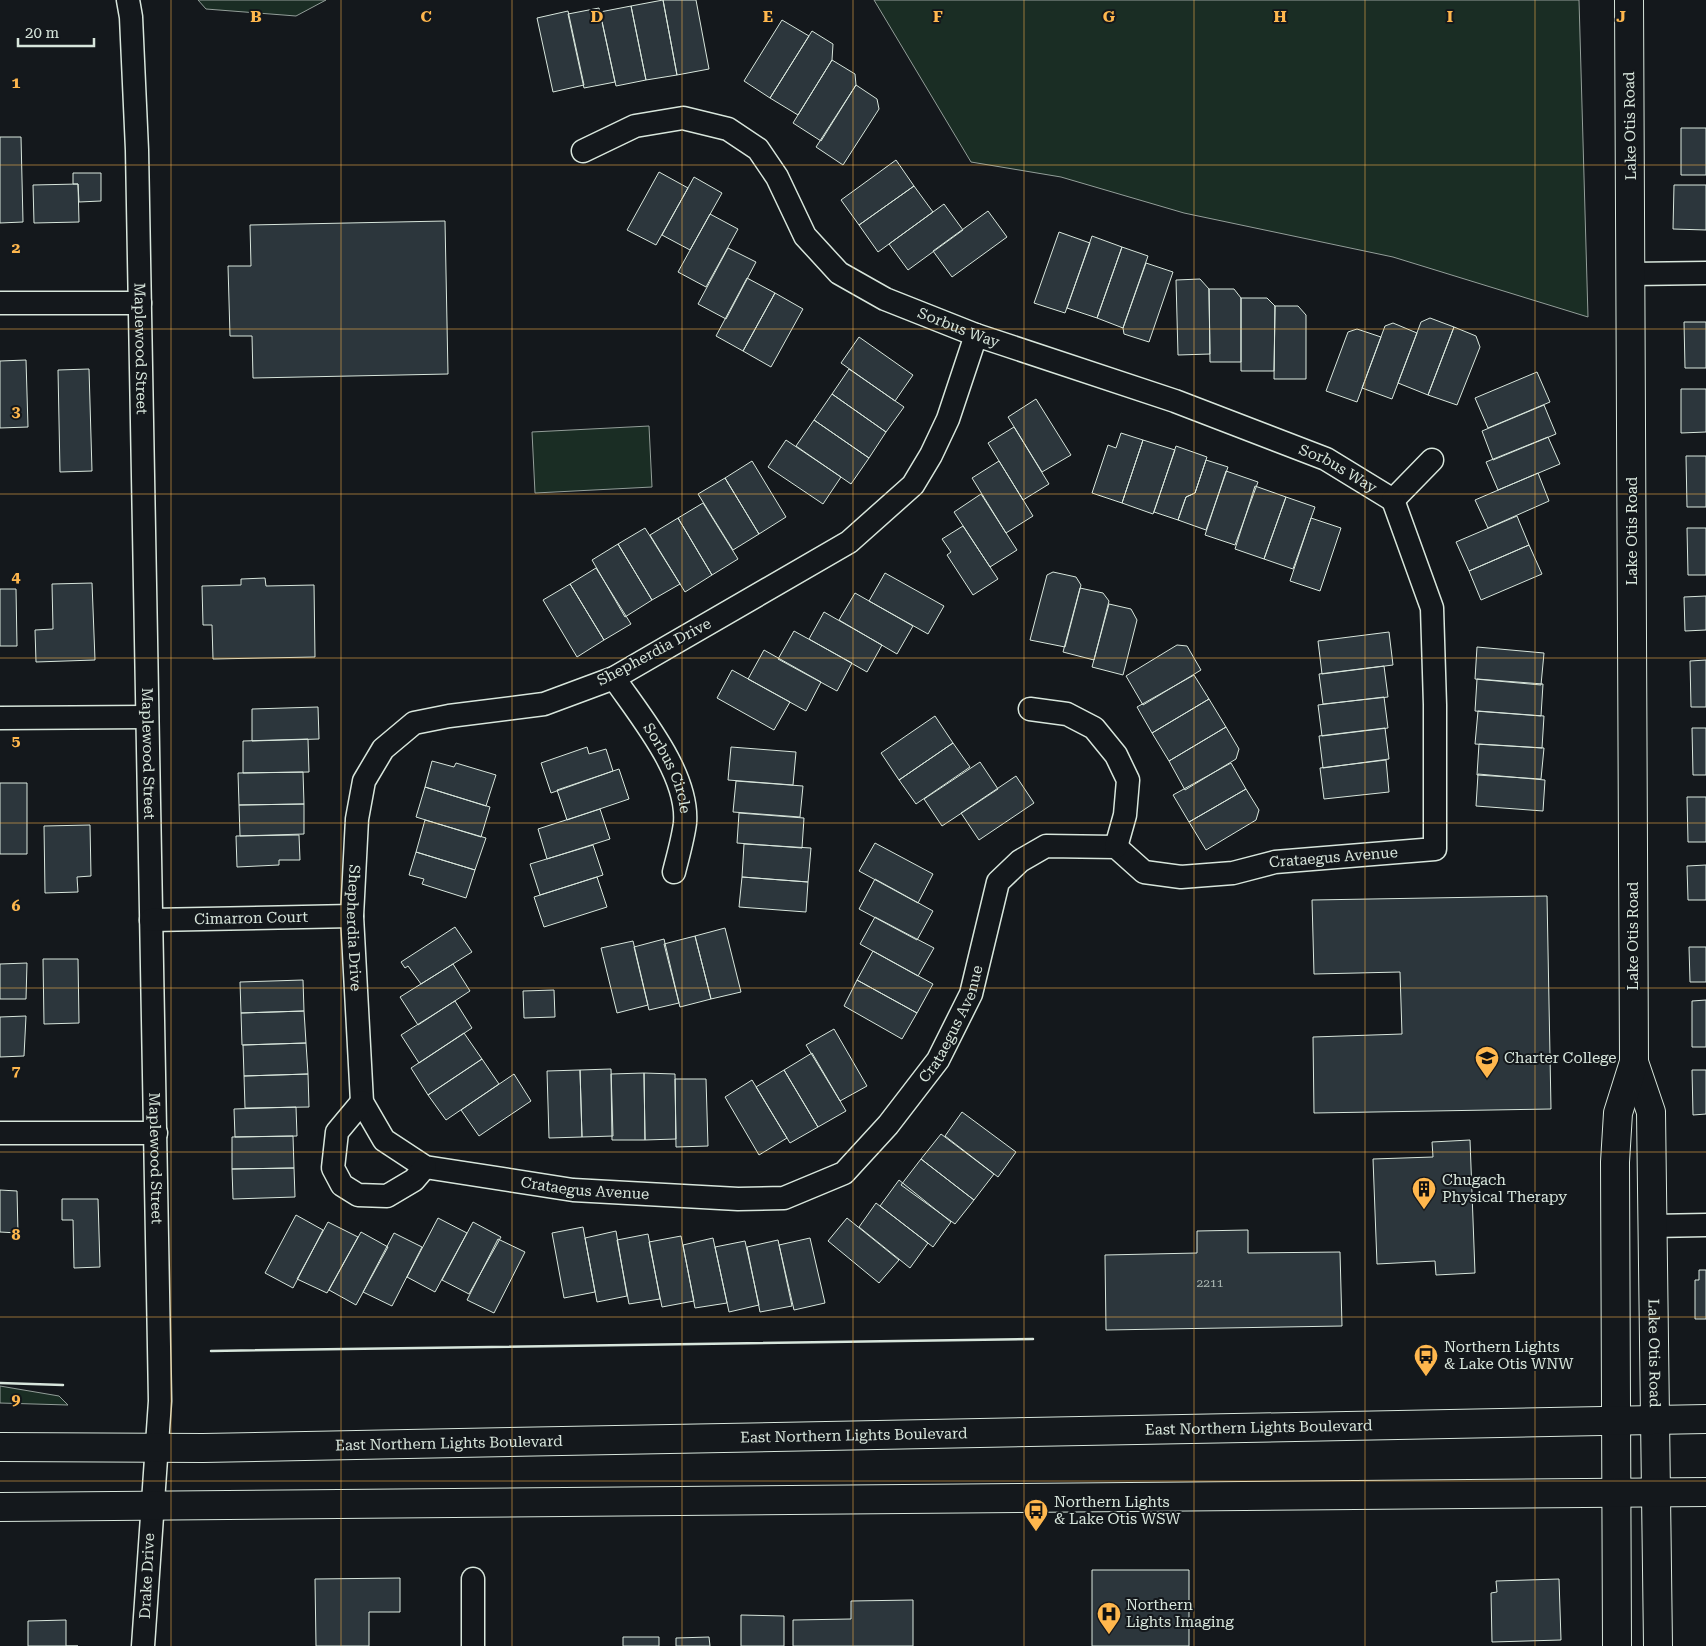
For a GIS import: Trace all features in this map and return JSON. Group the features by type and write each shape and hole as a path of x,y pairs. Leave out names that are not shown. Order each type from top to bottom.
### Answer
{"main road":[{"name":"Lake Otis Road","path":"1617,1646 1615,1162 1618,1113 1634,1062 1628,0"},
{"name":"Lake Otis Road","path":"1634,1062 1651,1112 1658,1646"},
{"name":"East Northern Lights Boulevard","path":"0,1447 156,1447 1706,1419"},
{"path":"0,1507 1706,1492"}],"street":[{"name":"Maplewood Street","path":"128,0 131,16 137,150 156,1133 160,1401 151,1506"},
{"name":"Sorbus Way","path":"583,151 635,126 683,118 728,129 758,149 778,178 804,236 839,273 885,299 976,335 1175,401 1326,459 1393,500 1432,608 1435,705 1435,849"},
{"path":"1631,274 1706,273"},
{"path":"0,303 140,303"},
{"name":"Shepherdia Drive","path":"362,1102 352,916 357,819 364,781 383,749 414,723 449,716 544,704 614,678 849,542 913,485 931,455 948,419 976,335"},
{"name":"Sorbus Way","path":"1393,500 1432,460"},
{"name":"Sorbus Circle","path":"614,678 668,757 680,788 685,822 674,872"},
{"path":"1030,709 1067,714 1094,728 1116,754 1128,780 1126,815 1116,846"},
{"path":"0,718 147,717"},
{"name":"Crataegus Avenue","path":"425,1167 573,1190 738,1199 784,1198 844,1173 888,1125 938,1060 971,994 998,882 1020,861 1046,846 1116,846 1144,872 1181,878 1233,873 1275,862 1435,849"},
{"name":"Cimarron Court","path":"151,920 352,916"},
{"path":"362,1102 384,1140 425,1167 414,1180 387,1196 358,1194 342,1185 333,1168 337,1132 362,1102"},
{"path":"0,1133 156,1133"},
{"path":"1652,1226 1706,1224"},
{"name":"Drake Drive","path":"143,1646 151,1506"},
{"path":"473,1579 473,1646"}],"green space":[{"path":"198,0 326,0 296,16 206,9"},
{"path":"874,0 1579,0 1588,317 1393,257 1184,213 1061,177 971,162"},
{"path":"649,426 652,487 535,493 532,432"},
{"path":"0,1386 59,1396 68,1405 0,1403"}],"building":[{"path":"663,0 677,75 646,80 631,6"},
{"path":"663,0 696,0 709,69 677,75"},
{"path":"631,6 646,80 616,86 600,12"},
{"path":"599,8 615,82 584,88 568,14"},
{"path":"568,11 584,85 553,92 537,18"},
{"path":"782,20 809,36 770,98 744,81"},
{"path":"812,31 833,44 832,60 798,115 770,98"},
{"path":"832,60 855,74 856,85 821,141 793,123"},
{"path":"856,85 877,99 879,109 843,165 816,147"},
{"path":"1681,128 1706,128 1706,175 1681,175"},
{"path":"0,137 21,137 23,222 0,223"},
{"path":"896,160 914,186 859,225 841,200"},
{"path":"659,172 688,188 656,245 627,230"},
{"path":"73,173 101,173 101,201 79,202 78,184 73,184"},
{"path":"694,177 722,193 690,250 662,235"},
{"path":"78,184 79,222 34,223 33,185"},
{"path":"1674,185 1706,185 1706,230 1673,229"},
{"path":"914,186 933,212 878,252 859,225"},
{"path":"944,204 963,230 908,270 889,244"},
{"path":"988,211 1007,237 952,277 933,251"},
{"path":"710,214 738,229 706,287 678,272"},
{"path":"445,221 448,374 253,378 252,336 230,336 228,266 251,266 250,225"},
{"path":"1059,232 1090,243 1065,313 1034,303"},
{"path":"1092,236 1122,247 1097,318 1067,308"},
{"path":"1122,247 1148,256 1123,328 1097,318"},
{"path":"728,248 756,262 726,319 698,304"},
{"path":"1146,263 1173,272 1149,342 1124,334 1123,328"},
{"path":"747,278 775,293 743,351 716,336"},
{"path":"1200,279 1209,289 1210,354 1178,355 1176,280"},
{"path":"1209,289 1234,289 1241,298 1241,362 1210,362"},
{"path":"775,293 803,309 771,367 743,351"},
{"path":"1241,298 1267,298 1275,306 1274,371 1241,371"},
{"path":"1275,306 1298,306 1306,315 1306,379 1274,379"},
{"path":"1430,318 1454,327 1428,395 1398,383 1421,322"},
{"path":"1684,322 1706,322 1706,368 1685,368"},
{"path":"1393,323 1417,333 1392,399 1362,388 1385,326"},
{"path":"1454,327 1476,336 1480,347 1457,405 1428,395"},
{"path":"1357,329 1381,337 1357,402 1326,391 1348,332"},
{"path":"859,337 913,375 895,401 841,363"},
{"path":"26,360 28,427 0,428 0,361"},
{"path":"89,369 92,471 60,472 58,370"},
{"path":"849,369 904,407 886,432 832,394"},
{"path":"1537,372 1550,402 1488,428 1475,398"},
{"path":"1681,389 1706,389 1706,432 1681,433"},
{"path":"832,394 886,432 869,458 814,420"},
{"path":"1036,399 1071,455 1042,472 1008,417"},
{"path":"1544,405 1556,434 1493,460 1482,431"},
{"path":"814,420 869,458 851,484 796,446"},
{"path":"1014,427 1049,484 1023,500 988,443"},
{"path":"1121,433 1143,440 1122,503 1092,493 1108,445 1116,448"},
{"path":"1548,437 1560,464 1498,490 1486,462"},
{"path":"786,440 841,477 823,504 768,467"},
{"path":"1143,440 1175,450 1153,514 1122,503"},
{"path":"1176,446 1207,457 1195,493 1186,497 1178,520 1154,512"},
{"path":"1686,456 1706,456 1706,507 1687,507"},
{"path":"1206,460 1228,467 1206,530 1178,520 1186,497 1195,493"},
{"path":"752,461 786,517 759,534 725,478"},
{"path":"999,461 1033,516 1006,533 972,478"},
{"path":"1226,471 1258,482 1235,545 1205,535"},
{"path":"1538,473 1549,501 1488,528 1475,500"},
{"path":"725,478 759,534 733,550 698,494"},
{"path":"1255,486 1286,497 1264,559 1235,549"},
{"path":"981,494 1017,550 990,567 954,512"},
{"path":"1286,497 1315,507 1293,569 1264,559"},
{"path":"703,503 738,559 712,575 678,518"},
{"path":"1517,516 1529,545 1469,571 1456,542"},
{"path":"678,518 712,575 685,592 650,535"},
{"path":"1311,518 1341,528 1320,591 1290,581"},
{"path":"963,526 998,579 973,595 947,555 951,552 942,539"},
{"path":"645,528 680,584 652,600 618,544"},
{"path":"1687,528 1706,528 1706,575 1688,575"},
{"path":"618,544 652,600 625,617 592,560"},
{"path":"1529,545 1542,574 1481,600 1469,571"},
{"path":"596,568 631,624 604,640 570,584"},
{"path":"1053,572 1076,577 1081,585 1065,647 1030,640 1047,575"},
{"path":"885,573 944,606 928,634 869,601"},
{"path":"265,578 266,586 314,585 315,657 213,659 212,625 203,625 202,586 241,585 241,579"},
{"path":"92,583 95,660 36,662 35,630 53,629 52,584"},
{"path":"570,584 604,640 577,657 543,600"},
{"path":"1080,588 1103,593 1109,601 1094,660 1063,652"},
{"path":"0,589 16,589 17,646 0,646"},
{"path":"855,593 913,626 897,654 839,620"},
{"path":"1706,596 1706,630 1685,631 1684,597"},
{"path":"1109,604 1131,609 1137,620 1123,675 1092,667"},
{"path":"824,612 882,645 867,672 809,639"},
{"path":"794,631 852,663 837,691 778,659"},
{"path":"1389,632 1393,665 1322,674 1318,641"},
{"path":"1177,645 1187,646 1201,670 1143,705 1126,676"},
{"path":"1477,647 1544,653 1541,685 1475,679"},
{"path":"764,650 821,682 806,711 748,679"},
{"path":"1706,660 1706,707 1691,707 1690,661"},
{"path":"1384,666 1388,697 1323,704 1319,674"},
{"path":"732,670 790,702 774,730 717,698"},
{"path":"1194,675 1209,699 1152,733 1137,707"},
{"path":"1477,679 1543,684 1541,716 1475,711"},
{"path":"1384,697 1388,728 1322,736 1318,705"},
{"path":"1209,699 1226,727 1169,761 1152,733"},
{"path":"318,707 319,739 252,741 252,709"},
{"path":"1478,711 1544,716 1542,748 1475,744"},
{"path":"935,716 953,743 899,780 881,753"},
{"path":"1226,727 1239,749 1236,759 1185,790 1169,761"},
{"path":"1385,728 1389,759 1323,768 1319,736"},
{"path":"1692,728 1706,728 1706,775 1693,775"},
{"path":"308,739 309,772 243,773 243,741"},
{"path":"953,743 970,767 916,804 899,780"},
{"path":"1479,744 1544,748 1541,779 1477,775"},
{"path":"587,747 589,754 606,749 613,771 551,793 541,763"},
{"path":"731,747 796,752 793,785 728,780"},
{"path":"1386,760 1389,792 1324,799 1320,768"},
{"path":"432,761 454,767 456,763 496,775 486,806 425,787"},
{"path":"980,762 998,789 942,826 924,799"},
{"path":"1231,763 1246,789 1189,822 1173,795"},
{"path":"619,769 629,799 567,820 557,790"},
{"path":"303,772 304,804 239,805 238,773"},
{"path":"1478,774 1545,780 1543,811 1476,806"},
{"path":"1016,776 1034,803 979,840 961,813"},
{"path":"736,781 803,786 800,817 733,812"},
{"path":"0,783 27,783 27,854 0,854"},
{"path":"425,787 490,807 481,837 416,817"},
{"path":"1246,789 1259,810 1256,820 1206,850 1189,822"},
{"path":"1687,797 1706,797 1706,842 1688,842"},
{"path":"304,804 304,834 240,836 239,805"},
{"path":"600,809 610,839 547,859 538,829"},
{"path":"739,813 804,818 802,848 737,843"},
{"path":"425,820 486,838 475,870 416,852"},
{"path":"90,825 91,876 77,877 78,892 45,893 44,826"},
{"path":"299,835 300,860 279,860 279,865 237,867 236,836"},
{"path":"875,843 933,874 918,903 859,871"},
{"path":"744,844 811,848 808,882 742,877"},
{"path":"593,845 603,875 540,895 530,864"},
{"path":"416,852 475,870 466,898 422,884 424,879 409,875"},
{"path":"1706,865 1706,900 1688,900 1687,866"},
{"path":"597,877 607,907 544,927 534,897"},
{"path":"742,877 808,882 806,912 739,907"},
{"path":"875,879 933,911 917,940 859,909"},
{"path":"1547,896 1551,1109 1314,1113 1313,1037 1402,1034 1400,972 1314,974 1312,900"},
{"path":"875,917 934,948 918,976 860,944"},
{"path":"455,927 472,952 421,984 408,966 405,968 401,962"},
{"path":"725,928 741,992 711,999 695,936"},
{"path":"695,936 711,999 680,1007 664,944"},
{"path":"664,939 679,1003 649,1010 634,947"},
{"path":"633,941 648,1005 617,1013 601,948"},
{"path":"1689,947 1706,947 1706,982 1690,982"},
{"path":"873,951 933,984 917,1013 857,980"},
{"path":"43,959 78,959 79,1023 44,1024"},
{"path":"27,963 26,999 0,999 0,964"},
{"path":"453,964 470,991 418,1025 400,997"},
{"path":"303,980 304,1011 241,1013 240,982"},
{"path":"857,980 917,1013 902,1039 844,1006"},
{"path":"554,990 555,1017 524,1018 523,991"},
{"path":"1706,1000 1706,1047 1692,1047 1692,1001"},
{"path":"455,1001 472,1028 419,1063 401,1035"},
{"path":"304,1011 306,1043 242,1045 241,1013"},
{"path":"26,1016 24,1056 0,1057 0,1017"},
{"path":"834,1029 867,1086 840,1101 806,1045"},
{"path":"464,1033 482,1059 428,1095 411,1068"},
{"path":"306,1043 308,1074 244,1076 243,1045"},
{"path":"812,1053 846,1111 818,1127 784,1070"},
{"path":"482,1059 499,1084 446,1120 428,1095"},
{"path":"611,1069 613,1136 582,1137 580,1070"},
{"path":"580,1070 582,1137 549,1138 547,1071"},
{"path":"784,1070 818,1127 790,1143 756,1087"},
{"path":"1692,1070 1706,1070 1706,1114 1693,1115"},
{"path":"644,1073 645,1140 612,1140 611,1074"},
{"path":"644,1073 675,1074 676,1139 645,1140"},
{"path":"308,1074 309,1107 245,1108 244,1076"},
{"path":"514,1074 531,1101 479,1136 461,1110"},
{"path":"675,1079 706,1079 708,1146 676,1147"},
{"path":"752,1080 787,1138 759,1155 725,1097"},
{"path":"296,1107 297,1136 235,1137 234,1109"},
{"path":"962,1112 1016,1152 998,1177 945,1136"},
{"path":"941,1134 994,1174 974,1200 921,1159"},
{"path":"293,1136 294,1168 232,1169 232,1137"},
{"name":"Chugach Physical Therapy","path":"1470,1140 1475,1273 1436,1275 1435,1261 1377,1264 1373,1159 1433,1157 1432,1142"},
{"path":"921,1159 974,1200 955,1224 901,1185"},
{"path":"294,1168 295,1197 233,1199 232,1169"},
{"path":"899,1180 951,1222 933,1247 880,1206"},
{"path":"0,1190 17,1191 18,1233 0,1232"},
{"path":"62,1199 98,1199 100,1267 74,1268 73,1220 62,1220"},
{"path":"876,1203 928,1243 910,1268 859,1227"},
{"path":"296,1215 323,1230 293,1288 265,1273"},
{"path":"438,1218 467,1233 435,1292 407,1277"},
{"path":"847,1218 899,1260 879,1283 828,1241"},
{"path":"328,1222 358,1237 327,1293 297,1279"},
{"path":"473,1222 501,1237 469,1294 442,1280"},
{"path":"583,1227 595,1292 564,1298 552,1233"},
{"path":"1248,1230 1248,1253 1340,1252 1342,1326 1106,1330 1105,1255 1197,1253 1197,1231"},
{"path":"616,1231 627,1296 597,1302 585,1238"},
{"path":"361,1232 388,1247 356,1305 329,1290"},
{"path":"394,1233 422,1247 392,1306 363,1292"},
{"path":"648,1234 660,1299 629,1304 617,1240"},
{"path":"681,1236 694,1301 662,1307 649,1242"},
{"path":"713,1238 727,1303 695,1308 683,1245"},
{"path":"810,1238 825,1303 794,1310 779,1245"},
{"path":"498,1239 525,1252 494,1313 467,1300"},
{"path":"778,1240 792,1306 760,1312 747,1247"},
{"path":"745,1241 759,1305 729,1312 715,1247"},
{"path":"1699,1270 1706,1270 1706,1319 1695,1319 1695,1280 1699,1280"},
{"path":"1092,1570 1189,1570 1189,1646 1092,1646"},
{"path":"400,1578 400,1612 369,1612 369,1646 316,1646 315,1579"},
{"path":"1559,1579 1561,1640 1492,1642 1491,1593 1497,1592 1496,1581"},
{"path":"913,1600 913,1646 793,1646 793,1620 851,1619 851,1601"},
{"path":"741,1615 784,1616 784,1646 741,1646"},
{"path":"66,1620 66,1646 28,1646 28,1621"},
{"path":"623,1637 659,1637 659,1646 623,1646"},
{"path":"709,1637 710,1646 676,1646 676,1638"}],"wall":[{"path":"211,1351 1033,1339"},
{"path":"0,1383 63,1385"}],"place":[{"name":"Charter College","path":"1487,1079"},
{"name":"Chugach Physical Therapy","path":"1424,1210"},
{"name":"Northern Lights & Lake Otis WNW","path":"1426,1377"},
{"name":"Northern Lights & Lake Otis WSW","path":"1036,1532"},
{"name":"Northern Lights Imaging","path":"1109,1635"}]}
